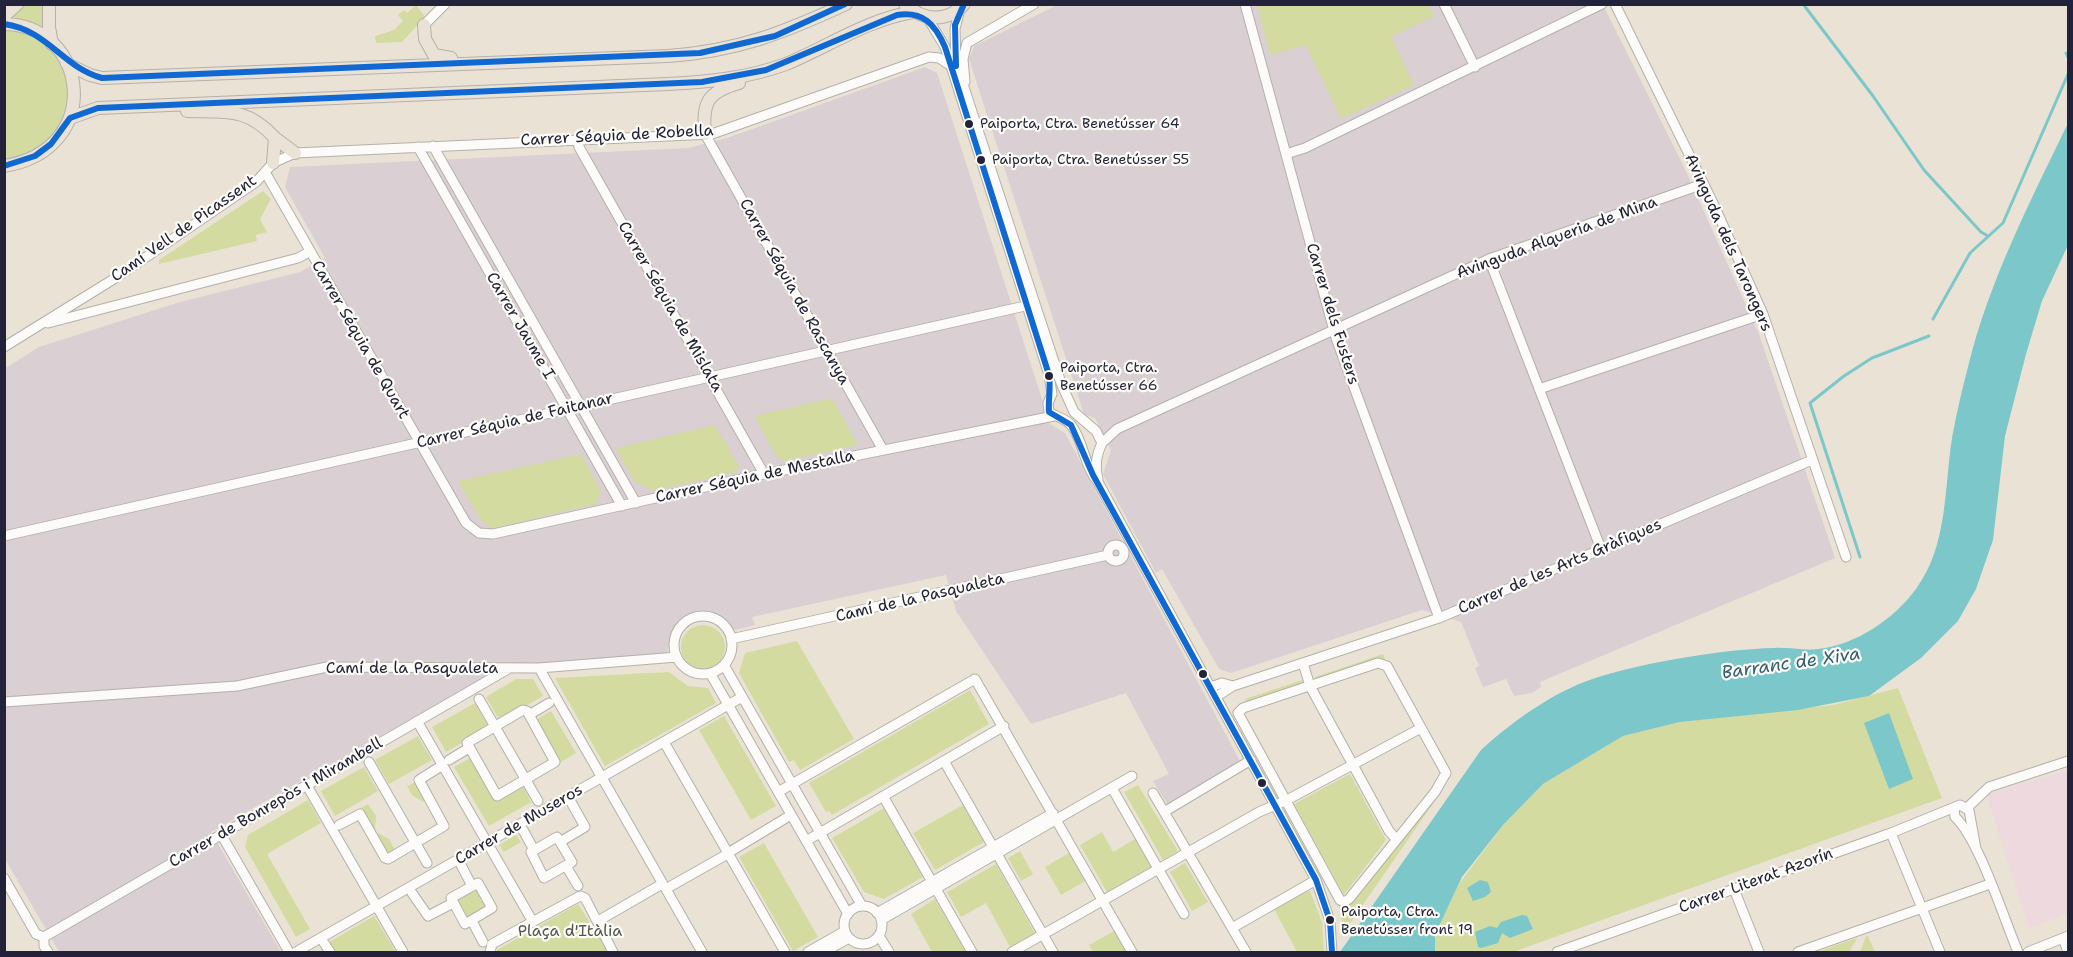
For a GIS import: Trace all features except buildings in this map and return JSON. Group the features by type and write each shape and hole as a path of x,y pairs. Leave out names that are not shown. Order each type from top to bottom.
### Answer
{"main road":[{"path":"4,16 16,4"},
{"path":"49,4 52,44"},
{"path":"67,64 102,78 700,53 775,36 846,4"},
{"path":"70,118 98,108 668,84 734,78 766,70 909,8 927,18 950,15 962,7"},
{"path":"4,24 32,29 52,44 67,64 73,81 74,100 70,118 60,137 45,153 25,162 4,166"},
{"path":"424,25 425,39 434,55 466,64"},
{"path":"705,134 705,106 714,93 751,80 766,70"},
{"path":"132,106 162,111 239,112 254,118 295,153"},
{"path":"269,168 275,138"}],"street":[{"path":"424,25 445,4"},
{"path":"965,88 963,59 965,48 970,40 1034,4"},
{"name":"Carrer dels Fusters","path":"1245,4 1334,330 1439,618"},
{"path":"1444,4 1475,67"},
{"path":"1286,154 1305,148 1602,4"},
{"name":"Avinguda dels Tarongers","path":"1615,4 1704,184 1762,314 1846,557"},
{"path":"962,7 954,44 956,63 1027,287 1066,397 1079,418 1096,431 1099,447 1098,482"},
{"path":"927,18 943,42 1025,306 1049,375 1049,412 1071,425 1084,459 1098,482 1128,547 1211,687 1316,880 1329,914 1332,952"},
{"name":"Carrer Séquia de Robella","path":"269,168 295,153 705,134 929,57 939,58 948,64"},
{"name":"Carrer Séquia de Rascanya","path":"705,134 883,450"},
{"name":"Carrer Séquia de Mislata","path":"578,139 579,147 764,474"},
{"name":"Carrer Jaume I","path":"433,146 636,503"},
{"name":"Carrer Jaume I","path":"418,147 622,506"},
{"name":"Carrer Séquia de Quart","path":"269,168 309,252 466,523 479,533"},
{"name":"Camí Vell de Picassent","path":"4,347 92,292 256,182 269,168"},
{"name":"Avinguda Alqueria de Mina","path":"1096,431 1117,429 1489,259 1704,184"},
{"name":"Camí Vell de Picassent","path":"40,325 298,258 309,252"},
{"path":"1489,259 1601,549"},
{"name":"Camí Vell de Picassent","path":"92,292 99,310"},
{"name":"Carrer Séquia de Faitanar","path":"4,536 1025,306"},
{"path":"1539,389 1762,314"},
{"path":"1031,420 1050,399 1062,394 1066,397"},
{"name":"Carrer Séquia de Mestalla","path":"479,533 493,534 764,474 1054,416"},
{"name":"Avinguda Alqueria de Mina","path":"1099,447 1117,429"},
{"path":"1082,449 1086,452 1099,447"},
{"name":"Carrer de les Arts Gràfiques","path":"1216,697 1233,686 1439,618 1812,460"},
{"name":"Camí de la Pasqualeta","path":"731,639 1108,555 1111,559 1119,560 1128,547"},
{"path":"704,616 721,623 731,639 729,658 724,665 710,673 690,671 677,657 674,647 679,629 694,618 704,616"},
{"name":"Camí de la Pasqualeta","path":"4,702 237,686 327,667 508,669 677,657"},
{"path":"1303,663 1310,686 1389,832 1396,839"},
{"path":"1383,663 1445,770 1446,776 1349,899 1344,902 1340,900 1239,716 1239,711 1310,686 1383,663"},
{"path":"724,665 862,906 879,916"},
{"path":"539,668 601,778 667,885 702,952"},
{"name":"Carrer de Bonrepòs i Mirambell","path":"44,938 306,784 508,669"},
{"path":"710,673 848,914 847,935"},
{"path":"778,792 974,679 978,681 1132,952"},
{"name":"Carrer de les Arts Gràfiques","path":"1211,687 1221,683 1233,686"},
{"name":"Carrer de Museros","path":"296,952 742,697"},
{"path":"479,699 538,801"},
{"path":"529,715 549,703"},
{"path":"523,710 529,715 555,762 496,795 469,748 468,742 523,710"},
{"path":"417,721 533,921"},
{"path":"806,841 1004,726"},
{"path":"1012,952 1189,852 1421,728"},
{"path":"664,742 785,952"},
{"path":"448,760 469,748"},
{"path":"1164,812 1251,760"},
{"path":"944,761 1053,952"},
{"path":"1960,821 1967,819 1969,810 1989,788 2068,761"},
{"path":"369,762 427,863"},
{"path":"339,825 360,814 386,859 415,843 444,825 419,780 438,768"},
{"path":"879,916 1055,816 1132,776"},
{"path":"306,784 404,952"},
{"path":"1112,788 1184,914"},
{"path":"1153,793 1246,952"},
{"path":"883,796 972,952"},
{"path":"560,842 585,827 572,802"},
{"path":"1969,810 1960,805 1954,809 1955,817 1960,821 1976,849 2018,952"},
{"name":"Carrer Literat Azorín","path":"1557,952 1585,948 1734,889 1954,809"},
{"path":"1969,810 1976,849"},
{"path":"598,921 728,853 786,818"},
{"path":"523,830 534,850"},
{"path":"1891,833 1940,952"},
{"path":"221,834 289,952"},
{"path":"556,837 560,842 572,862 544,878 530,853 556,837"},
{"path":"461,865 472,886"},
{"path":"566,866 578,886"},
{"path":"1232,928 1316,880"},
{"path":"5,881 36,934 44,938 44,946 48,952"},
{"path":"479,884 492,907 464,924 451,898 472,886 479,884"},
{"path":"1797,952 1990,884"},
{"path":"1734,889 1759,952"},
{"path":"412,893 428,916 453,903"},
{"path":"490,952 492,945 580,896 584,897 613,952"},
{"path":"848,914 862,906"},
{"path":"879,916 879,936 889,952"},
{"path":"472,921 483,942"},
{"path":"847,935 866,948 879,936"},
{"path":"808,952 847,935"},
{"path":"824,952 847,935"},
{"path":"2028,952 2066,937 2068,952"}],"shaded area":[{"path":"1057,5 1603,5 1684,167 1759,334 1835,558 1540,682 1541,687 1532,693 1514,696 1506,679 1483,687 1475,668 1479,666 1461,622 1422,610 1231,673 1219,669 1162,569 1156,573 1103,474 1111,450 1095,418 1084,414 969,59 974,46"},
{"path":"925,67 937,73 1050,424 1065,433 1241,763 1168,805 1153,781 1169,774 1126,693 1031,724 956,611 946,575 752,617 755,625 733,630 719,616 702,613 690,615 680,622 672,633 667,654 504,666 211,832 281,952 59,952 5,859 4,369 39,347 180,302 300,272 325,258 285,187 290,167 688,148 727,138"},
{"path":"2068,770 2068,913 2029,928 1987,797 1989,794"}],"green space":[{"path":"21,5 45,5 43,26 13,17"},
{"path":"416,5 425,17 402,42 376,43 375,36 394,30 403,21 398,15 404,10 407,13"},
{"path":"1257,5 1428,5 1434,16 1391,37 1414,85 1341,119 1306,45 1270,55"},
{"path":"4,30 32,37 52,51 64,71 68,93 64,116 53,136 33,151 5,159"},
{"path":"263,191 271,199 260,219 267,232 256,235 257,241 159,264 159,260"},
{"path":"832,398 858,445 786,461 777,457 754,416"},
{"path":"715,425 739,466 736,472 654,491 634,481 616,448"},
{"path":"581,454 601,491 596,504 493,528 482,522 458,481"},
{"path":"703,625 712,626 719,631 724,638 724,656 719,663 712,668 703,669 694,668 687,663 682,656 681,647 682,638 687,631 694,626"},
{"path":"797,641 854,739 800,770 794,760 789,762 739,673 745,653"},
{"path":"1383,654 1385,659 1316,680 1315,677"},
{"path":"669,672 688,686 708,688 716,703 605,766 555,678"},
{"path":"516,679 533,679 543,696 500,721 486,697"},
{"path":"1302,680 1303,684 1247,704 1245,699"},
{"path":"1898,688 1942,798 1513,952 1435,952 1435,935 1459,884 1503,825 1543,784 1623,736 1680,722 1833,705"},
{"path":"970,690 989,724 832,815 829,811 826,812 809,783"},
{"path":"475,703 489,727 446,752 432,727"},
{"path":"551,711 576,753 559,763 534,721"},
{"path":"724,716 776,806 751,820 699,730"},
{"path":"418,736 432,760 389,784 375,760"},
{"path":"472,757 496,799 522,784 531,802 489,826 454,767"},
{"path":"364,767 378,791 335,816 321,791"},
{"path":"1350,774 1386,840 1344,895 1294,804"},
{"path":"417,781 427,799 423,802 412,795 405,782 408,786"},
{"path":"1138,785 1178,851 1163,860 1124,792"},
{"path":"1437,796 1344,932 1338,903 1342,905 1401,842"},
{"path":"308,800 321,823 267,854 310,929 296,937 245,847 248,835"},
{"path":"368,804 376,816 375,829 372,831 359,809"},
{"path":"963,805 984,842 935,870 913,833"},
{"path":"884,808 923,877 884,899 864,892 832,838"},
{"path":"1102,832 1113,852 1135,839 1151,867 1107,892 1080,845"},
{"path":"378,833 389,839 396,852 387,857 374,835"},
{"path":"516,835 521,842 504,852 499,845"},
{"path":"764,843 818,937 793,951 739,857"},
{"path":"1020,851 1033,874 1021,881 1008,858"},
{"path":"1069,853 1085,881 1061,895 1045,867"},
{"path":"1185,863 1208,902 1192,911 1170,872"},
{"path":"996,864 1035,933 1010,947 986,903 961,917 947,892"},
{"path":"477,886 482,895 479,897 481,901 485,899 490,908 465,922 460,913 464,911 462,907 458,909 453,899 463,894 465,896"},
{"path":"1310,891 1322,922 1324,952 1297,952 1273,907 1292,896"},
{"path":"935,899 966,952 932,952 911,914"},
{"name":"Plaça d'Itàlia","path":"578,904 607,949 605,951 497,952 497,950"},
{"path":"374,916 396,952 332,952 326,944"},
{"path":"1114,931 1126,952 1093,952 1089,945"},
{"path":"1868,936 1875,952 1860,952"},
{"path":"1857,938 1849,952 1817,952"}],"water":[{"name":"Barranc de Xiva","path":"2068,123 2068,245 2042,301 2005,436 1993,540 1976,589 1958,621 1921,658 1869,696 1798,710 1680,722 1623,736 1543,784 1503,825 1462,877 1435,935 1435,952 1340,952 1481,750 1539,705 1588,680 1652,663 1763,648 1832,647 1873,629 1907,600 1926,572 1939,536 1955,420 1987,304 2012,242"},
{"path":"1889,713 1913,779 1889,789 1864,723"},
{"path":"1480,880 1488,882 1491,892 1473,901 1467,888"},
{"path":"1522,915 1527,916 1533,929 1510,938 1502,933 1498,943 1478,947 1475,932 1490,926 1497,928 1501,922"}],"waterway":[{"path":"1803,4 1873,96 1924,170 1981,232 1988,236"},
{"path":"2066,53 2068,57"},
{"path":"1933,319 1970,253 2003,223 2068,74"},
{"path":"1860,557 1810,403 1844,376 1872,358 1929,336"}],"transit line":[{"path":"4,24 32,33 76,66 102,78 700,53 775,36 845,4"},
{"path":"956,66 955,25 964,4"},
{"path":"4,166 35,156 51,144 70,118 98,108 702,82 766,70 897,15 921,17 937,32 945,47 1049,375 1049,412 1071,425 1093,475 1316,880 1330,921 1332,952"}],"place":[{"name":"Paiporta, Ctra. Benetússer 64","path":"969,124"},
{"name":"Paiporta, Ctra. Benetússer 55","path":"981,160"},
{"name":"Paiporta, Ctra. Benetússer 66","path":"1049,376"},
{"name":"Paiporta, Ctra. Benetússer front 19","path":"1330,920"}]}
